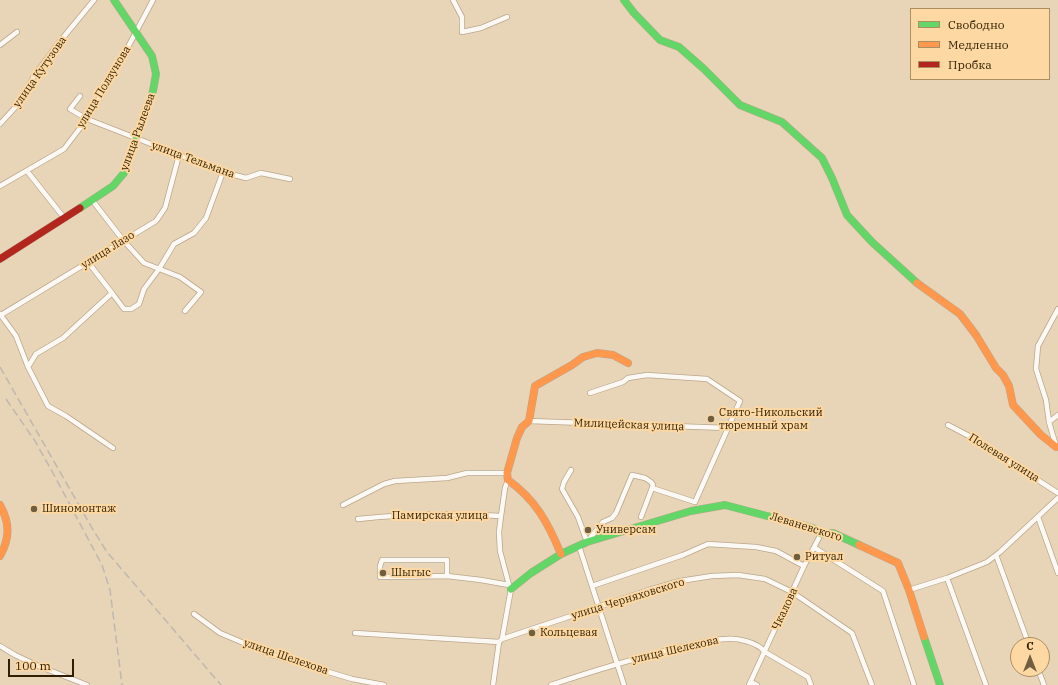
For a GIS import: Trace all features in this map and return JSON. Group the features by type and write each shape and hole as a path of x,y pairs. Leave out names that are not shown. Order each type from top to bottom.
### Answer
{"street":[{"name":"улица Кутузова","path":"0,124 21,101 39,70 57,45 94,0"},
{"name":"улица Рылеева","path":"0,259 65,219 113,186 124,173 153,91 156,74 152,56 114,0"},
{"name":"улица Ползунова","path":"0,186 64,149 86,119 112,77 153,0"},
{"path":"453,0 462,17 462,32 481,28 507,17"},
{"path":"624,0 634,13 660,40 679,47 704,69 740,105 782,122 822,158 847,215 872,242 919,284 960,314 976,335 996,368 1003,375 1008,386 1013,405 1041,435 1057,448"},
{"path":"0,45 17,32"},
{"name":"улица Тельмана","path":"80,96 70,109 86,119 223,172 246,178 261,173 290,179"},
{"name":"улица Лазо","path":"0,315 156,221 165,208 179,155"},
{"path":"27,171 65,219"},
{"path":"88,262 124,309 131,309 139,304 144,289 159,269 174,244 194,233 206,218 223,172"},
{"path":"92,200 123,240 144,263 180,277 201,292 185,312"},
{"path":"28,367 36,354 63,338 112,293"},
{"path":"1057,448 1049,422 1046,400 1036,369 1038,346 1058,309"},
{"path":"0,315 16,336 28,367 48,406 66,416 113,448"},
{"path":"501,516 505,488 508,480 507,472 517,438 522,427 529,422 535,386 583,357 597,353 613,355 628,363"},
{"name":"Леваневского","path":"587,542 603,522 612,518 616,513 632,476 645,478 651,482 653,485 652,488 695,502 740,401 707,379 647,375 628,378 623,382 590,393"},
{"path":"1049,422 1058,415"},
{"name":"Милицейская улица","path":"529,422 728,428"},
{"name":"Полевая улица","path":"948,425 969,436 1058,493"},
{"path":"571,470 562,489 578,517 587,542"},
{"path":"343,505 384,484 395,481 447,478 467,473 507,472"},
{"path":"508,480 520,488 534,502 561,554"},
{"path":"641,517 652,488"},
{"path":"909,590 947,578 987,562 1058,498"},
{"name":"Леваневского","path":"510,587 561,554 587,542 691,511 725,505 813,528 821,534 833,533 898,563 909,590 940,685"},
{"path":"0,509 7,520 9,529 7,541 0,556"},
{"name":"Памирская улица","path":"358,519 417,514 501,516 498,532 500,551 510,587"},
{"path":"1038,517 1058,573"},
{"path":"0,526 7,527 9,529"},
{"name":"Чкалова","path":"750,683 804,566 821,534"},
{"path":"592,586 683,555 708,544 756,547 776,551 804,566"},
{"path":"579,546 624,685"},
{"path":"814,548 883,592 914,685"},
{"path":"996,555 1026,637"},
{"path":"447,576 447,560 382,560 380,566 380,577 447,576 481,580 510,587 493,685"},
{"name":"улица Черняховского","path":"355,633 501,640 680,581 712,576 738,575 765,579 792,592 852,633 872,685"},
{"path":"947,578 986,685"},
{"name":"улица Шелехова","path":"194,614 220,633 272,655 352,679 384,685"},
{"name":"улица Шелехова","path":"551,685 618,663 705,641 727,638 761,647 765,652 808,677 811,685"},
{"path":"0,646 36,665 88,685"},
{"path":"352,679 352,685"},
{"path":"750,683 757,685"}],"railway":[{"path":"0,367 107,552 221,685"},
{"path":"6,399 35,441 102,565 110,590 122,685"}],"traffic: fast":[{"path":"80,208 113,186 124,173 153,91 156,74 152,56 114,0"},
{"path":"624,0 634,13 660,40 679,47 704,69 740,105 782,122 822,158 847,215 872,242 917,283"},
{"path":"511,589 531,573 561,554 587,542 691,511 725,505 813,528 821,534 833,533 859,545"},
{"path":"924,637 940,685"}],"traffic: slow":[{"path":"917,283 960,314 976,335 996,368 1003,375 1009,386 1013,405 1041,435 1056,447"},
{"path":"561,554 546,522 534,504 508,480 507,473 517,438 522,427 529,421 535,386 583,357 597,353 613,355 628,363"},
{"path":"0,505 6,518 8,530 6,543 0,556"},
{"path":"859,545 898,563 909,590 924,637"}],"traffic: jam":[{"path":"0,259 80,208"}],"place":[{"name":"Свято-Никольский тюремный храм","path":"711,419"},
{"name":"Шиномонтаж","path":"34,509"},
{"name":"Универсам","path":"588,530"},
{"name":"Ритуал","path":"797,557"},
{"name":"Шыгыс","path":"383,573"},
{"name":"Кольцевая","path":"532,633"}]}
